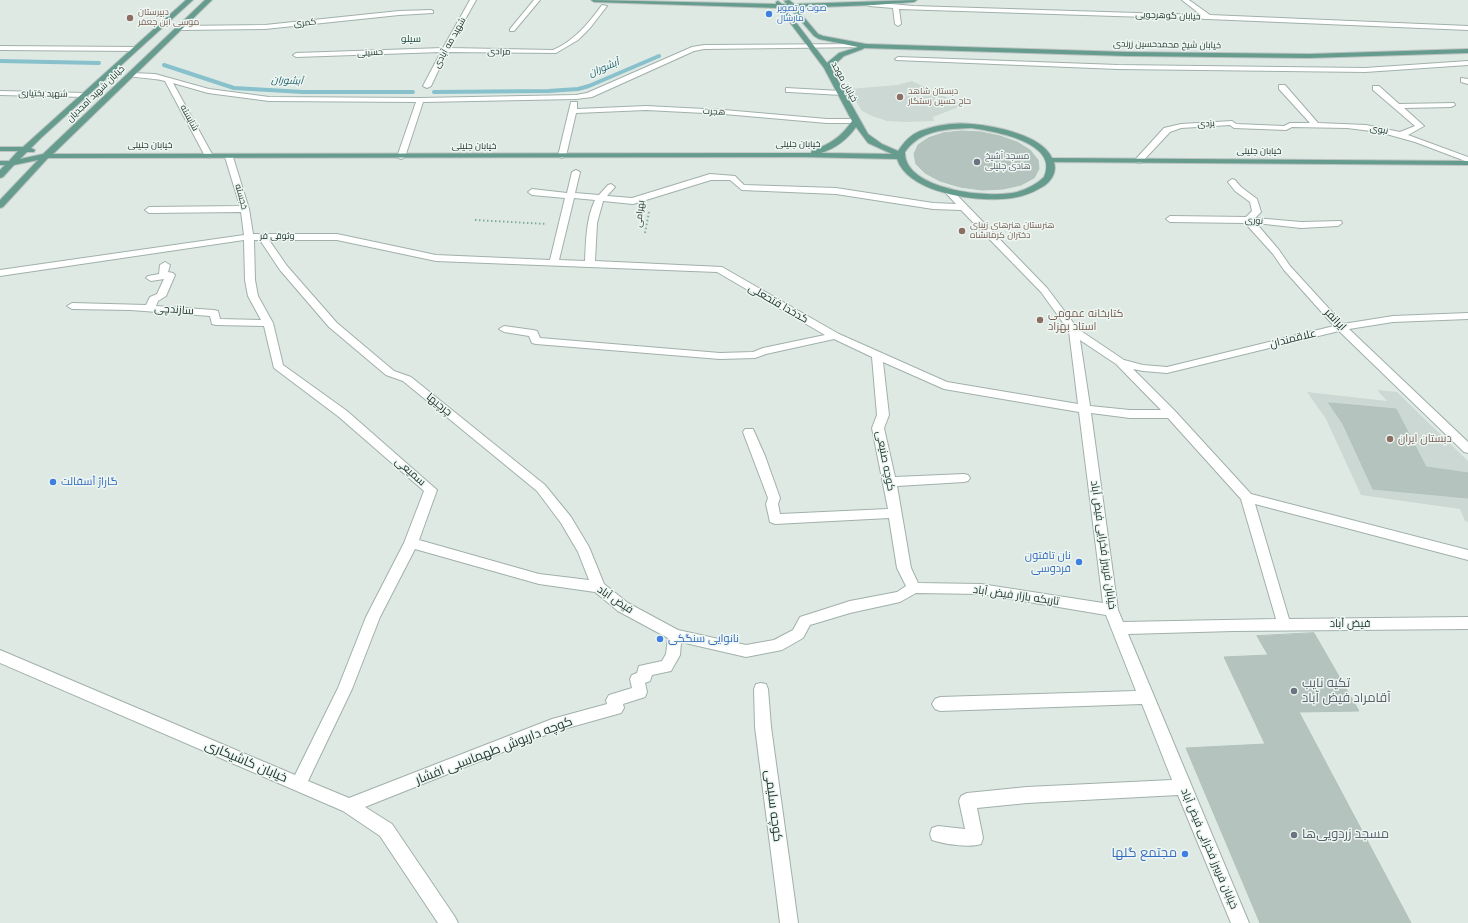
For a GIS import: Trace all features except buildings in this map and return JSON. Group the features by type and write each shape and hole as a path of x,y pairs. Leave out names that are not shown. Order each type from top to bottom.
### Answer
{"main road":[{"name":"خیابان شهید امجدیان","path":"0,175 26,149 190,0"},
{"name":"خیابان شهید امجدیان","path":"0,205 46,156 209,0"},
{"path":"594,0 777,2 787,0 811,0"},
{"path":"787,0 816,35 827,40 866,46"},
{"path":"777,2 793,8 914,0"},
{"name":"خیابان موحد","path":"777,2 828,68 856,121 870,141 901,156"},
{"path":"828,68 834,58 842,53 866,46"},
{"name":"خیابان شیخ محمدحسین زرندی","path":"866,46 1127,54 1309,56 1468,51"},
{"path":"804,155 832,146 848,134 856,121"},
{"path":"971,126 1012,134 1029,141 1042,150 1050,160 1052,171 1046,180 1034,189 1016,194 995,197 971,196 948,191 928,184 913,176 904,166 901,156 906,143 916,135 932,130 950,127 971,126"},
{"path":"0,149 26,149 46,156"},
{"path":"0,163 12,163 46,156"},
{"name":"خیابان جلیلی","path":"46,156 901,156"},
{"name":"خیابان جلیلی","path":"1050,160 1468,162"}],"street":[{"name":"شهید مه آبادی","path":"427,86 473,0"},
{"path":"512,30 536,0"},
{"path":"1185,0 1208,17"},
{"name":"خیابان گوهرجویی","path":"869,4 896,7 1208,17 1468,28"},
{"name":"مرادی","path":"445,50 554,52 560,50 586,30 604,6"},
{"path":"896,7 898,24"},
{"name":"کمری","path":"180,28 264,27 399,13 430,12"},
{"path":"350,25 353,18"},
{"path":"131,74 155,76 208,91 268,99 420,100 576,97 589,95 692,49 704,47 812,48 866,46"},
{"path":"0,48 135,49"},
{"name":"حسینی","path":"296,55 445,50"},
{"path":"898,59 1118,67 1365,70 1468,63"},
{"name":"شایسته","path":"168,80 210,156"},
{"path":"1282,87 1316,125"},
{"path":"1376,88 1420,126 1401,134"},
{"path":"789,90 841,93"},
{"name":"شهید بختیاری","path":"0,93 85,95"},
{"path":"562,156 576,97"},
{"path":"401,157 420,100"},
{"path":"1396,106 1451,105"},
{"name":"هجرت","path":"572,111 646,108 724,112 835,121 856,121"},
{"name":"یزدی","path":"1138,161 1167,130 1181,126 1232,123 1234,126 1286,128"},
{"name":"نبوی","path":"1286,128 1290,125 1366,127 1401,134 1431,145 1468,162"},
{"name":"خجسته","path":"230,156 244,209 249,237"},
{"path":"554,262 576,172"},
{"path":"532,192 633,201 710,173 732,178 742,187 836,191 933,206 964,207"},
{"path":"1232,182 1238,189 1254,201 1257,212 1248,220"},
{"path":"590,264 592,230 598,202 611,187"},
{"name":"خیابان فریبرز فخرایی فیض آباد","path":"948,191 1044,290 1074,331 1111,610 1240,923"},
{"path":"149,210 244,209"},
{"name":"نوری","path":"1170,219 1248,220 1301,225 1338,223"},
{"name":"ایرانفر","path":"1248,220 1276,252 1287,268 1341,327 1468,449"},
{"name":"وثوقی فر","path":"0,273 249,237 337,238 436,258 554,262"},
{"name":"سمیعی","path":"249,237 250,280 253,296 268,323 278,366 343,414 431,490 411,543 373,617 345,689 298,785"},
{"name":"چرچیها","path":"263,237 283,268 298,283 333,325 390,373 406,379 541,488 566,520 580,545 598,587"},
{"name":"کدخدا فتحعلی","path":"554,262 719,269 835,336 944,385 1084,409 1130,414 1171,414"},
{"path":"163,276 165,265"},
{"path":"150,308 154,299 161,296 170,275 151,278"},
{"name":"سازندچی","path":"72,306 150,308 214,313 216,322 268,323"},
{"name":"علاقمندان","path":"1120,362 1143,368 1167,370 1341,327 1393,319 1468,316"},
{"path":"504,329 533,333 536,341 720,356 755,355 763,350 835,336"},
{"path":"1074,331 1120,362 1171,414 1247,497 1284,624"},
{"name":"کوچه صنیعی","path":"877,355 883,415 878,428 890,482 904,568 914,588"},
{"path":"749,432 758,452 774,498 772,504 774,519 895,513"},
{"path":"890,482 964,478"},
{"path":"1247,497 1468,555"},
{"name":"فیض آباد","path":"411,543 539,579 598,587 623,608 675,635 746,651 777,646 798,634 805,621 850,607 900,597 914,588"},
{"name":"تاریکه بازار فیض آباد","path":"914,588 981,589 1111,610"},
{"name":"فیض آباد","path":"1119,628 1284,624 1467,624"},
{"name":"کوچه داریوش طهماسبی افشار","path":"349,806 552,726 616,708 614,700 640,692 637,679 645,677 644,670 666,667 673,655 675,635"},
{"name":"خیابان کاشیکاری","path":"0,656 349,806 386,830 449,923"},
{"name":"کوچه سلیمی","path":"761,689 763,727 789,923"},
{"path":"940,704 1146,697"},
{"path":"938,834 975,838 967,801 1027,794 1183,787"}],"path":[{"name":"بهرامی","path":"646,233 650,207 649,196"},
{"path":"475,220 563,225"}],"shaded area":[{"name":"دبستان شاهد حاج حسین رستگار","path":"912,81 963,105 933,117 934,121 887,121 862,111 849,89 897,85"},
{"name":"دبستان ایران","path":"1377,390 1397,392 1468,461 1468,522 1465,521 1460,509 1361,495 1326,419 1307,392 1387,401"}],"waterway":[{"name":"آبشوران","path":"434,92 548,91 578,89 589,86 659,56"},
{"name":"آبشوران","path":"0,61 99,63"},
{"name":"آبشوران","path":"164,65 234,88 303,92 413,92"}],"place":[{"name":"صوت و تصویر مارشال","path":"769,14"},
{"name":"دبیرستان موسی ابن جعفر","path":"130,18"},
{"name":"دبستان شاهد حاج حسین رستگار","path":"900,97"},
{"name":"مسجد آشیخ هادی جلیلی","path":"977,162"},
{"name":"هنرستان هنرهای زیبای دختران کرمانشاه","path":"962,231"},
{"name":"کتابخانه عمومی استاد بهزاد","path":"1040,320"},
{"name":"دبستان ایران","path":"1390,439"},
{"name":"گاراژ آسفالت","path":"53,482"},
{"name":"نان تافتون فردوسی","path":"1079,562"},
{"name":"نانوایی سنگکی","path":"660,639"},
{"name":"تکیه نایب آقامراد فیض آباد","path":"1294,691"},
{"name":"مسجد زردویی‌ها","path":"1294,835"},
{"name":"مجتمع گلها","path":"1185,854"}],"district":[{"name":"سیلو","path":"411,39"}]}
